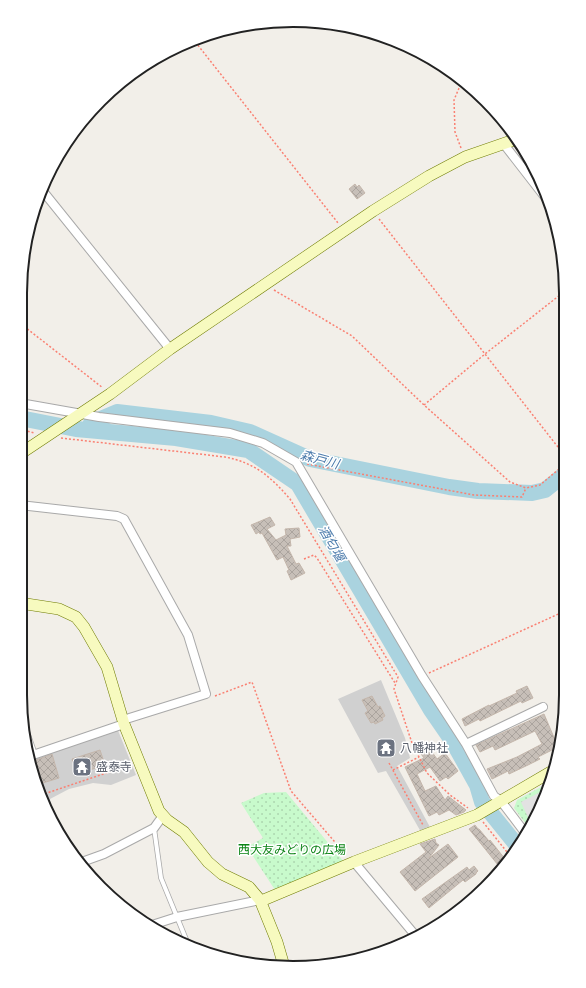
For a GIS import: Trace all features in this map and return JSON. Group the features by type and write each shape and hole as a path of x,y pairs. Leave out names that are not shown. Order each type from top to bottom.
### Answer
{"street":[{"path":"27,449 110,394 170,349 373,211 429,176 465,157 511,141"},
{"path":"503,143 537,187"},
{"path":"46,195 170,349"},
{"path":"27,404 99,417 230,433 263,443 296,462 422,676 466,744 494,796 501,801 522,829"},
{"path":"27,507 117,516 124,520 188,635 206,694 34,754"},
{"path":"27,604 59,609 76,617 84,627 107,667 124,722 162,817 184,832 208,862 222,874 249,887 261,900 282,960"},
{"path":"466,744 542,707"},
{"path":"157,923 178,917 261,900 353,862 477,815 547,774"},
{"path":"85,861 104,854 154,828 162,817"},
{"path":"353,862 413,933"}],"lane":[{"path":"154,828 161,878 186,939"}],"path":[{"path":"197,45 344,231"},
{"path":"460,86 454,100 455,132 465,157"},
{"path":"373,211 559,448"},
{"path":"265,285 352,336 424,405 510,482 526,488 540,485 558,471"},
{"path":"424,405 485,354 559,296"},
{"path":"27,329 110,394"},
{"path":"27,431 46,437 225,457 241,460 267,475 290,499 398,677 394,689 412,743 427,773 450,795 477,815 507,852"},
{"path":"296,462 474,494 522,497 526,488"},
{"path":"304,559 314,555 317,558 396,684"},
{"path":"422,676 559,614"},
{"path":"206,694 208,696 214,696 252,682 291,790 353,862"},
{"path":"393,770 419,756"},
{"path":"46,793 139,762"},
{"path":"389,763 428,834"}],"shaded area":[{"name":"八幡神社","path":"381,680 405,738 410,758 397,766 431,829 421,832 386,771 378,773 338,699"},
{"name":"盛泰寺","path":"117,728 136,775 111,785 93,783 69,789 50,799 51,806 41,781 35,758"},
{"path":"541,792 529,819 521,802"}],"green space":[{"path":"543,786 532,813 526,824 514,808 517,800"},
{"name":"西大友みどりの広場","path":"286,792 344,862 275,890 247,847 263,838 241,803 264,793"}],"building":[{"path":"355,184 357,187 359,185 365,193 357,199 349,189"},
{"path":"270,517 275,525 267,529 276,540 286,535 285,529 299,528 300,537 290,539 291,546 287,546 296,564 299,563 305,573 291,580 287,571 289,570 283,557 277,560 262,533 260,534 259,532 256,534 251,525"},
{"path":"527,686 533,698 522,703 521,701 480,721 479,719 465,726 462,719 517,693 516,691"},
{"name":"八幡神社","path":"372,696 378,707 380,706 385,716 382,718 383,720 375,724 374,722 371,723 365,713 368,711 362,700"},
{"path":"544,714 555,740 553,749 538,757 540,759 509,774 508,771 492,779 487,769 517,757 542,744 535,731 495,750 493,746 480,752 476,745"},
{"path":"427,745 437,759 445,753 458,771 448,779 446,777 440,781 430,767 417,774 425,791 436,786 445,800 448,796 466,810 464,812 456,815 449,810 439,815 437,812 429,816 405,767 424,758 419,751"},
{"path":"100,750 105,765 77,774 72,759"},
{"path":"52,754 59,778 42,783 35,760"},
{"path":"475,825 489,841 490,840 504,857 498,865 469,829"},
{"path":"435,839 436,843 439,845 429,858 448,844 458,857 415,891 400,872 426,852 420,844"},
{"path":"474,866 478,871 476,874 465,882 463,880 429,908 422,899 467,867 469,870"}],"waterway":[{"name":"森戸川","path":"91,423 117,412 211,423 250,432 310,459 449,487 478,491 532,493 545,490 559,479"},
{"name":"酒匂堰","path":"27,419 76,429 176,438 248,450 298,484 431,710 453,742 477,785 482,802 514,842"}],"place":[{"name":"八幡神社","path":"386,748"},
{"name":"盛泰寺","path":"82,767"}]}
